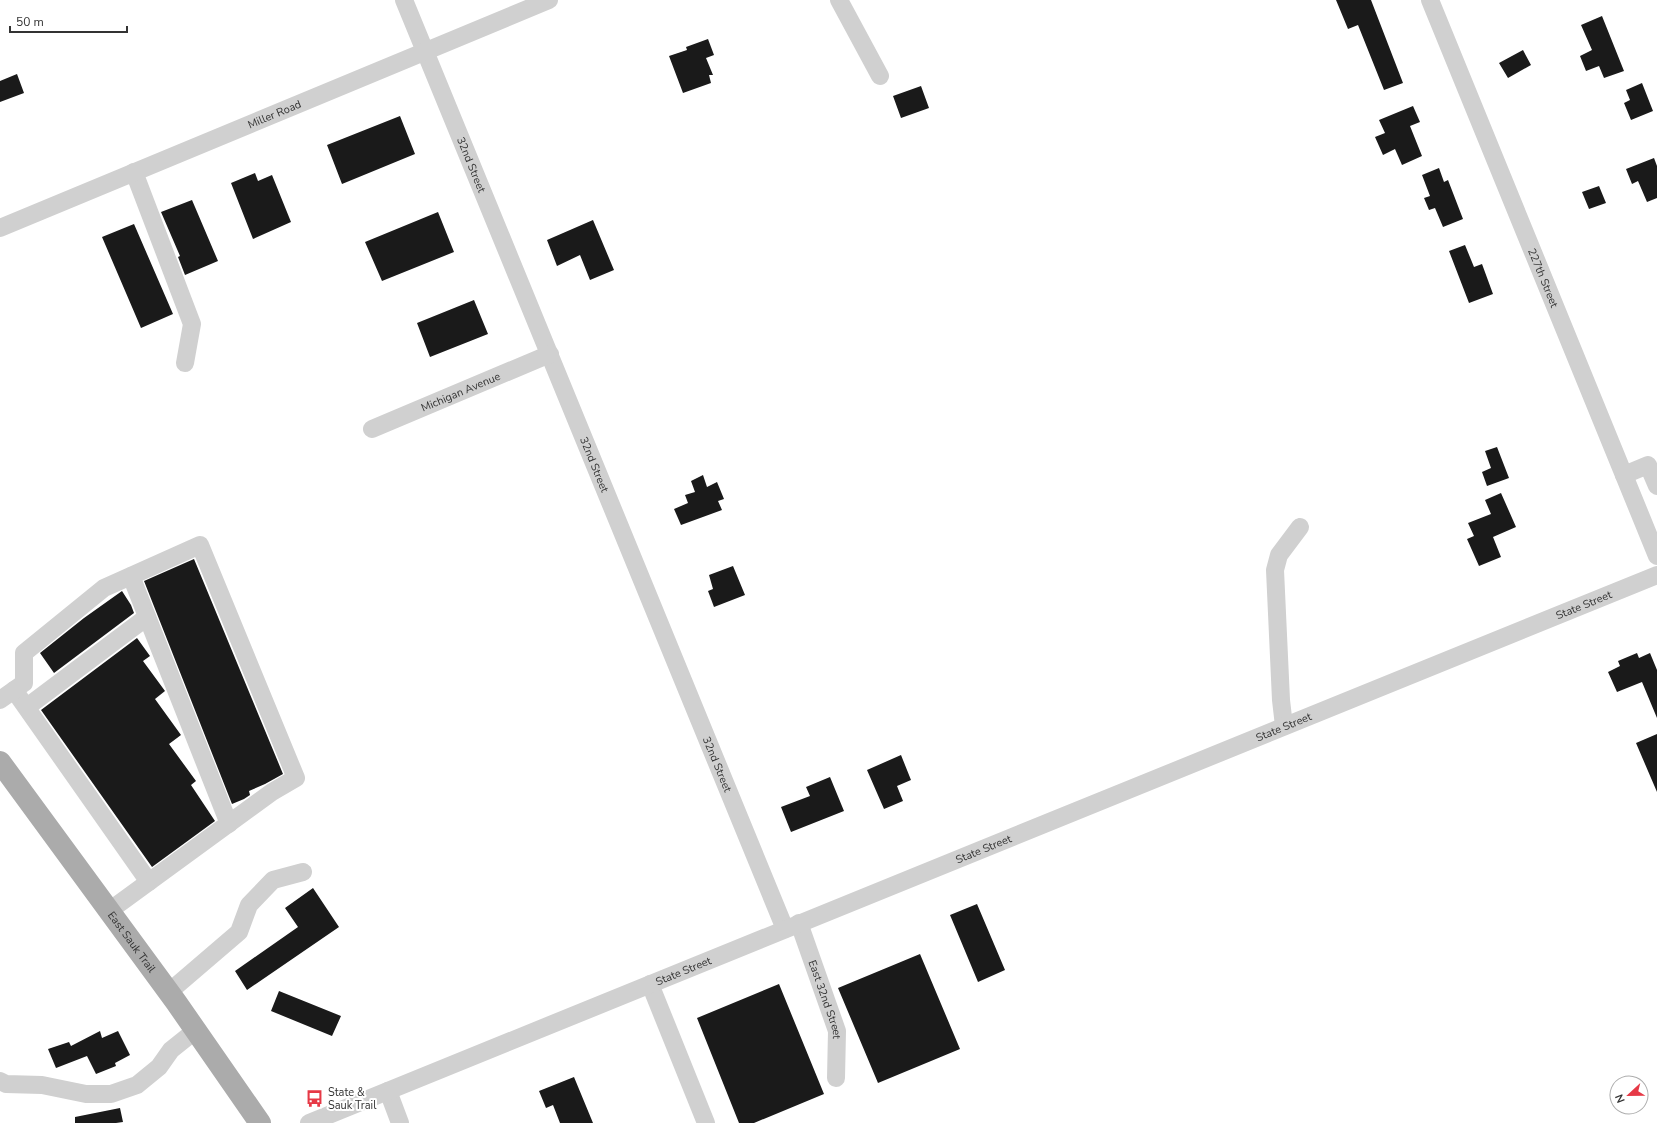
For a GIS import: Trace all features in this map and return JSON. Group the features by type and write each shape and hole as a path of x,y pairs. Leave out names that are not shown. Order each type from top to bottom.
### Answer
{"main road":[{"name":"East Sauk Trail","path":"0,762 169,992 260,1123"}],"street":[{"name":"32nd Street","path":"404,0 550,354 792,926"},
{"name":"Miller Road","path":"0,228 549,0"},
{"path":"839,0 880,76"},
{"name":"227th Street","path":"1430,0 1657,556"},
{"path":"134,172 192,324 185,363"},
{"name":"Michigan Avenue","path":"372,429 550,354"},
{"path":"1624,475 1648,465 1657,486"},
{"path":"1284,726 1281,700 1275,570 1279,555 1300,527"},
{"path":"109,911 149,882 229,824 272,792 296,778 200,545 104,588 24,653 24,683 7,695 27,707 149,882"},
{"name":"State Street","path":"309,1123 1657,574"},
{"path":"131,576 229,824"},
{"path":"27,707 147,617"},
{"path":"169,992 239,932 249,905 273,880 303,872"},
{"name":"East 32nd Street","path":"792,926 837,1031 836,1078"},
{"path":"650,984 706,1123"},
{"path":"0,1081 6,1084 42,1085 86,1094 111,1094 137,1085 159,1067 171,1050 196,1030"},
{"path":"388,1091 400,1123"}],"building":[{"path":"1336,0 1371,0 1403,83 1384,90 1358,25 1348,29"},
{"path":"1602,16 1624,71 1604,78 1599,66 1586,71 1580,56 1592,50 1581,25"},
{"path":"708,39 714,55 706,58 713,75 709,75 711,83 683,93 669,56 687,50 686,47"},
{"path":"1523,50 1531,65 1508,78 1499,63"},
{"path":"17,74 24,93 0,102 0,81"},
{"path":"1642,83 1653,111 1631,120 1624,103 1630,100 1626,90"},
{"path":"921,86 929,108 901,118 893,96"},
{"path":"1413,106 1420,122 1410,126 1422,156 1402,165 1395,149 1383,155 1375,137 1385,133 1379,120"},
{"path":"400,116 415,154 342,184 327,145"},
{"path":"1654,158 1657,166 1657,198 1647,202 1638,181 1632,184 1626,169"},
{"path":"1439,168 1444,182 1448,180 1463,219 1443,227 1435,208 1429,210 1424,198 1430,196 1422,175"},
{"path":"255,173 258,181 272,175 291,222 253,239 231,183"},
{"path":"1599,186 1606,203 1589,209 1582,192"},
{"path":"192,200 218,261 185,275 178,257 180,256 161,212"},
{"path":"438,212 454,252 382,281 365,242"},
{"path":"593,220 614,270 590,280 580,255 557,266 547,240"},
{"path":"134,224 173,314 141,328 102,237"},
{"path":"1465,245 1474,267 1482,264 1493,294 1469,303 1449,251"},
{"path":"474,300 488,334 430,357 417,323"},
{"path":"1497,447 1509,478 1487,486 1482,472 1491,468 1485,451"},
{"path":"703,475 707,487 717,482 724,499 718,501 722,510 681,525 674,509 688,503 685,495 695,492 691,481"},
{"path":"1501,493 1516,527 1493,537 1501,557 1479,566 1467,539 1474,536 1468,523 1491,514 1485,500"},
{"path":"194,559 283,774 249,791 250,795 232,804 144,581"},
{"path":"733,566 745,595 714,607 708,591 713,589 709,575"},
{"path":"122,591 134,613 54,673 40,653 84,618"},
{"path":"137,638 150,656 143,661 165,691 155,699 181,735 169,744 196,781 191,785 215,821 152,867 41,710"},
{"path":"1637,653 1639,658 1650,653 1657,670 1657,718 1642,682 1617,692 1608,672 1620,666 1618,661"},
{"path":"1657,734 1657,792 1636,743"},
{"path":"901,755 911,780 897,786 903,801 884,809 867,770"},
{"path":"830,777 844,811 791,832 781,807 810,796 806,787"},
{"path":"313,888 339,927 247,990 235,971 298,927 285,908"},
{"path":"977,904 1005,970 978,982 950,915"},
{"path":"920,954 960,1049 878,1083 838,988"},
{"path":"779,984 824,1094 754,1123 739,1123 697,1018"},
{"path":"279,991 341,1016 332,1036 271,1011"},
{"path":"100,1031 102,1038 118,1031 130,1055 115,1063 116,1066 96,1074 87,1056 56,1068 48,1049 69,1042 71,1046"},
{"path":"574,1077 593,1123 560,1123 553,1105 546,1108 539,1091"},
{"path":"120,1108 123,1122 75,1123 75,1117"}],"place":[{"name":"State & Sauk Trail","path":"315,1098"}]}
